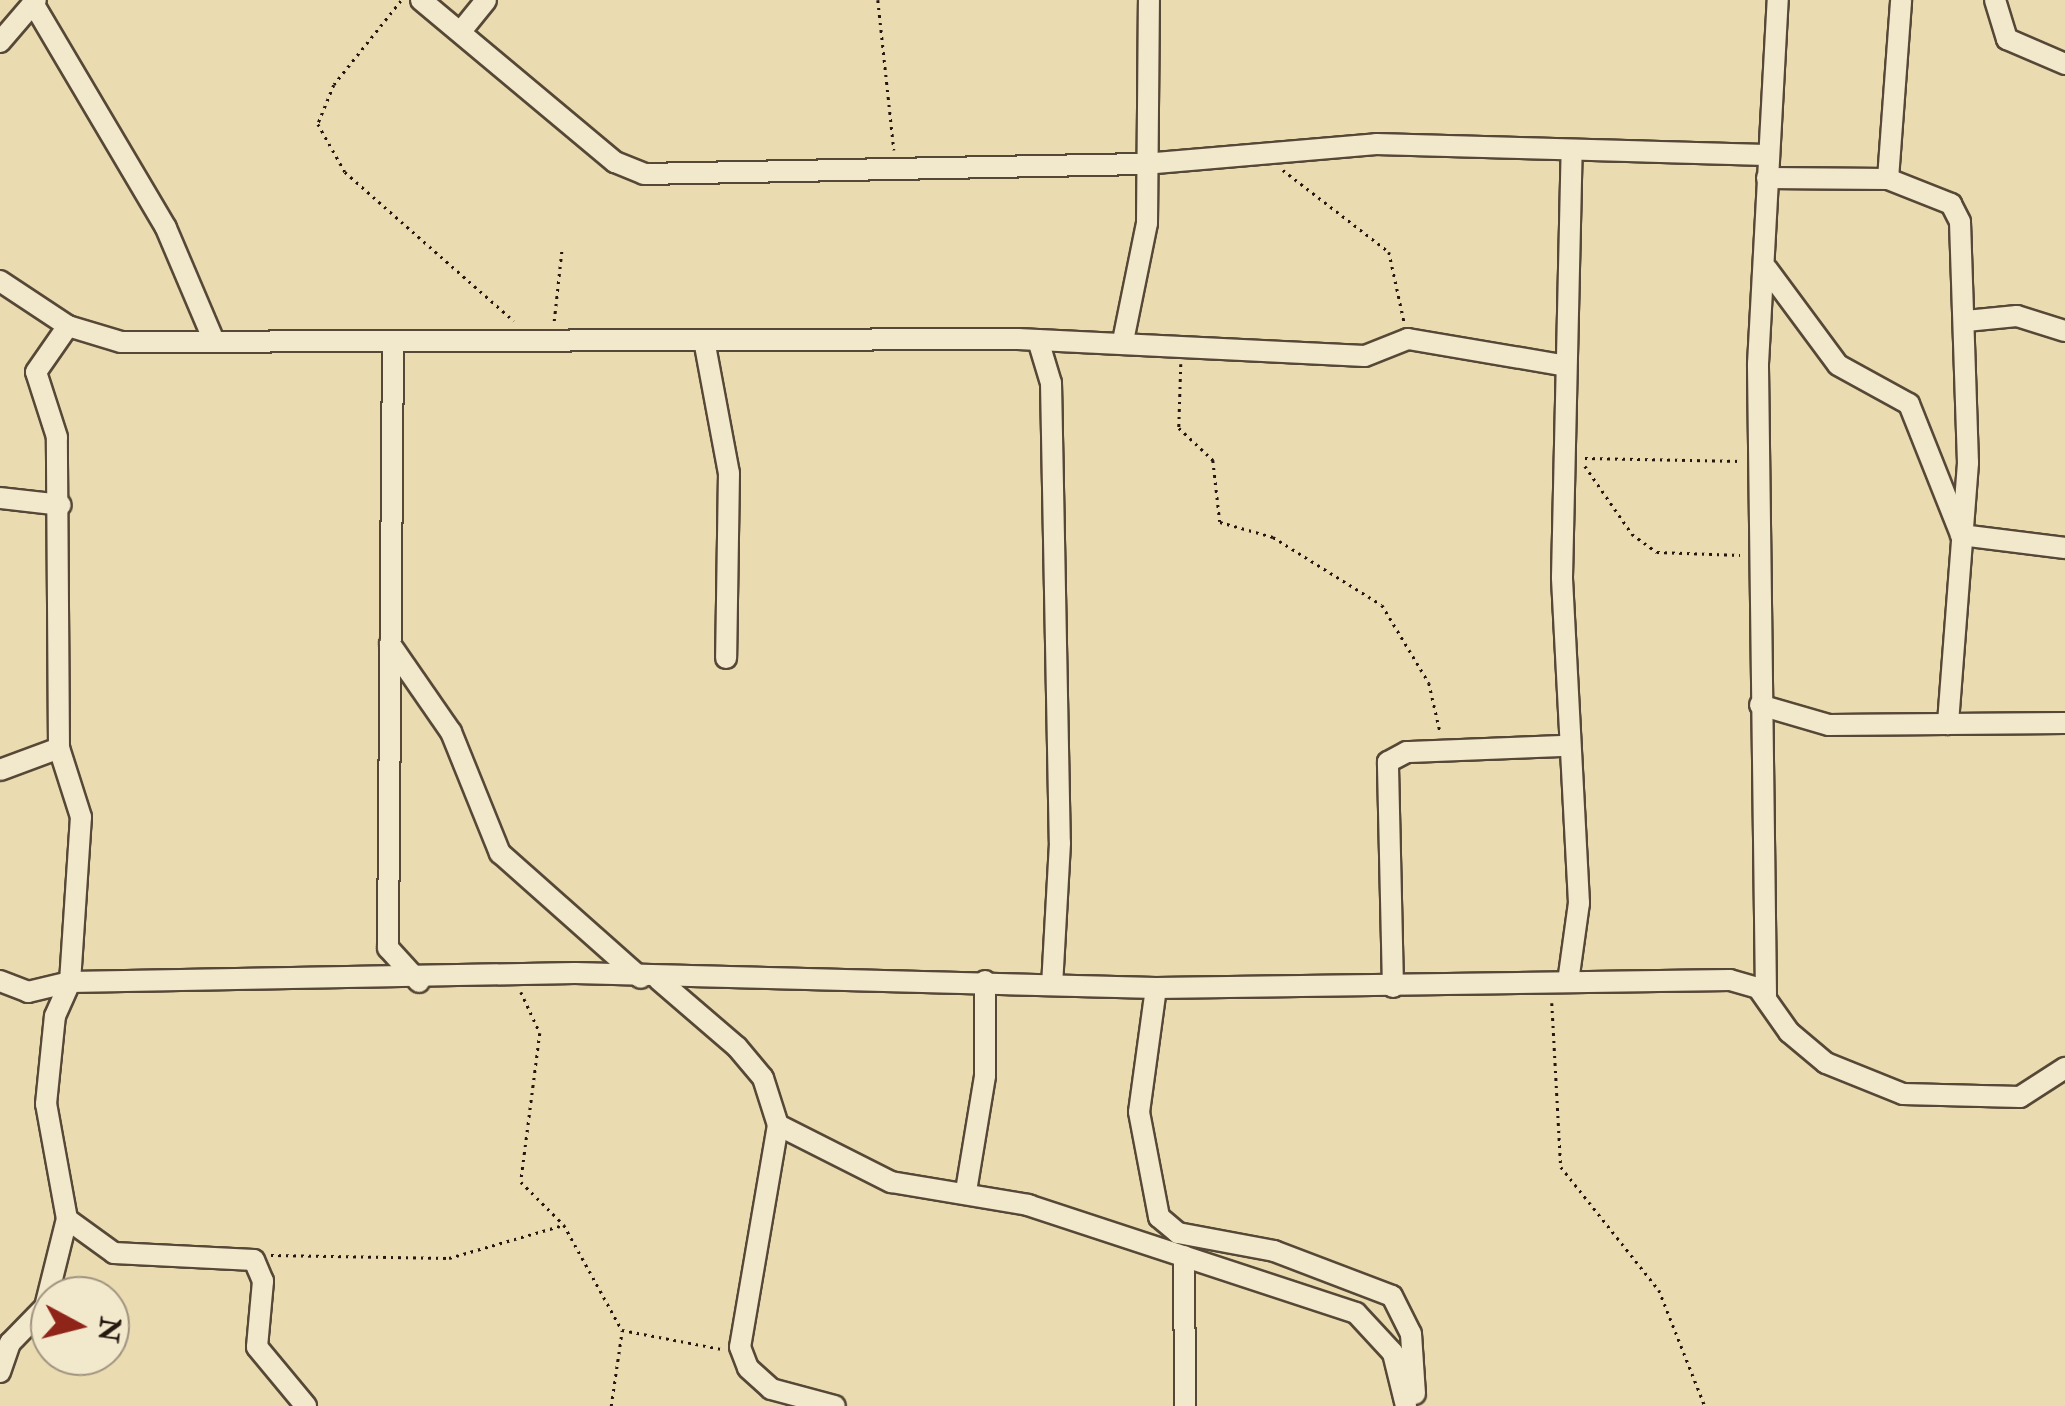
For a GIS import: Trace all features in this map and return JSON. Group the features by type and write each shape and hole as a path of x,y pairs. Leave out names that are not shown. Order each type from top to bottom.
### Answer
{"street":[{"path":"421,0 630,171 1144,164 1376,144 1766,156"},
{"path":"462,30 486,0"},
{"path":"1123,342 1140,276 1149,0"},
{"path":"1778,0 1766,156 1767,269 1758,462 1766,995 1788,1032 1826,1062 1903,1094 2020,1097 2065,1068"},
{"path":"1888,179 1901,0"},
{"path":"1994,0 2007,39 2065,64"},
{"path":"0,42 34,1 166,228 214,341"},
{"path":"1559,982 1578,903 1564,746 1562,365 1572,151"},
{"path":"1767,178 1888,179 1951,204 1966,251 1966,321 1962,535 1948,724"},
{"path":"1767,269 1838,365 1909,404 1962,535"},
{"path":"0,281 68,326 121,342 392,345 552,339 1038,340 1366,356 1403,340 1562,365"},
{"path":"1966,321 2017,316 2065,331"},
{"path":"0,1372 10,1344 45,1307 66,1219 46,1104 55,1016 70,982 81,817 59,748 61,506 56,423 36,367 68,326"},
{"path":"704,340 729,473 726,658"},
{"path":"1038,340 1050,365 1060,843 1052,985"},
{"path":"1050,365 1072,341"},
{"path":"392,345 388,948 419,982"},
{"path":"0,498 61,506"},
{"path":"1962,535 2065,548"},
{"path":"390,644 451,732 500,853 649,979 737,1046 763,1078 778,1125 743,1353 771,1389 835,1406"},
{"path":"1760,705 1829,725 2065,723"},
{"path":"1393,987 1386,772 1406,752 1564,746"},
{"path":"0,770 59,748"},
{"path":"1730,980 1763,956"},
{"path":"0,981 28,992 70,982 419,982 500,976 985,981 1156,988 1730,980 1766,995"},
{"path":"966,1191 985,1076 985,981"},
{"path":"1156,988 1139,1112 1159,1218 1188,1236 1274,1251 1392,1296 1411,1334 1416,1406"},
{"path":"778,1125 891,1182 966,1191 1184,1256 1356,1313 1394,1353 1406,1406"},
{"path":"66,1219 114,1253 236,1254 263,1271 260,1354 306,1406"},
{"path":"1184,1256 1185,1406"}],"path":[{"path":"402,0 322,104 325,143 438,262 516,322 552,339 562,247"},
{"path":"878,0 895,167"},
{"path":"1257,152 1389,252 1400,312 1428,346"},
{"path":"1182,348 1178,428 1213,460 1220,522 1272,536 1382,605 1429,683 1442,750"},
{"path":"1758,462 1579,458 1632,534 1657,552 1758,555"},
{"path":"500,976 534,1010 540,1033 521,1182 564,1225 622,1330 611,1406"},
{"path":"1559,982 1560,1167 1660,1290 1705,1406"},
{"path":"236,1254 449,1258 564,1225"},
{"path":"622,1330 743,1353"}]}
